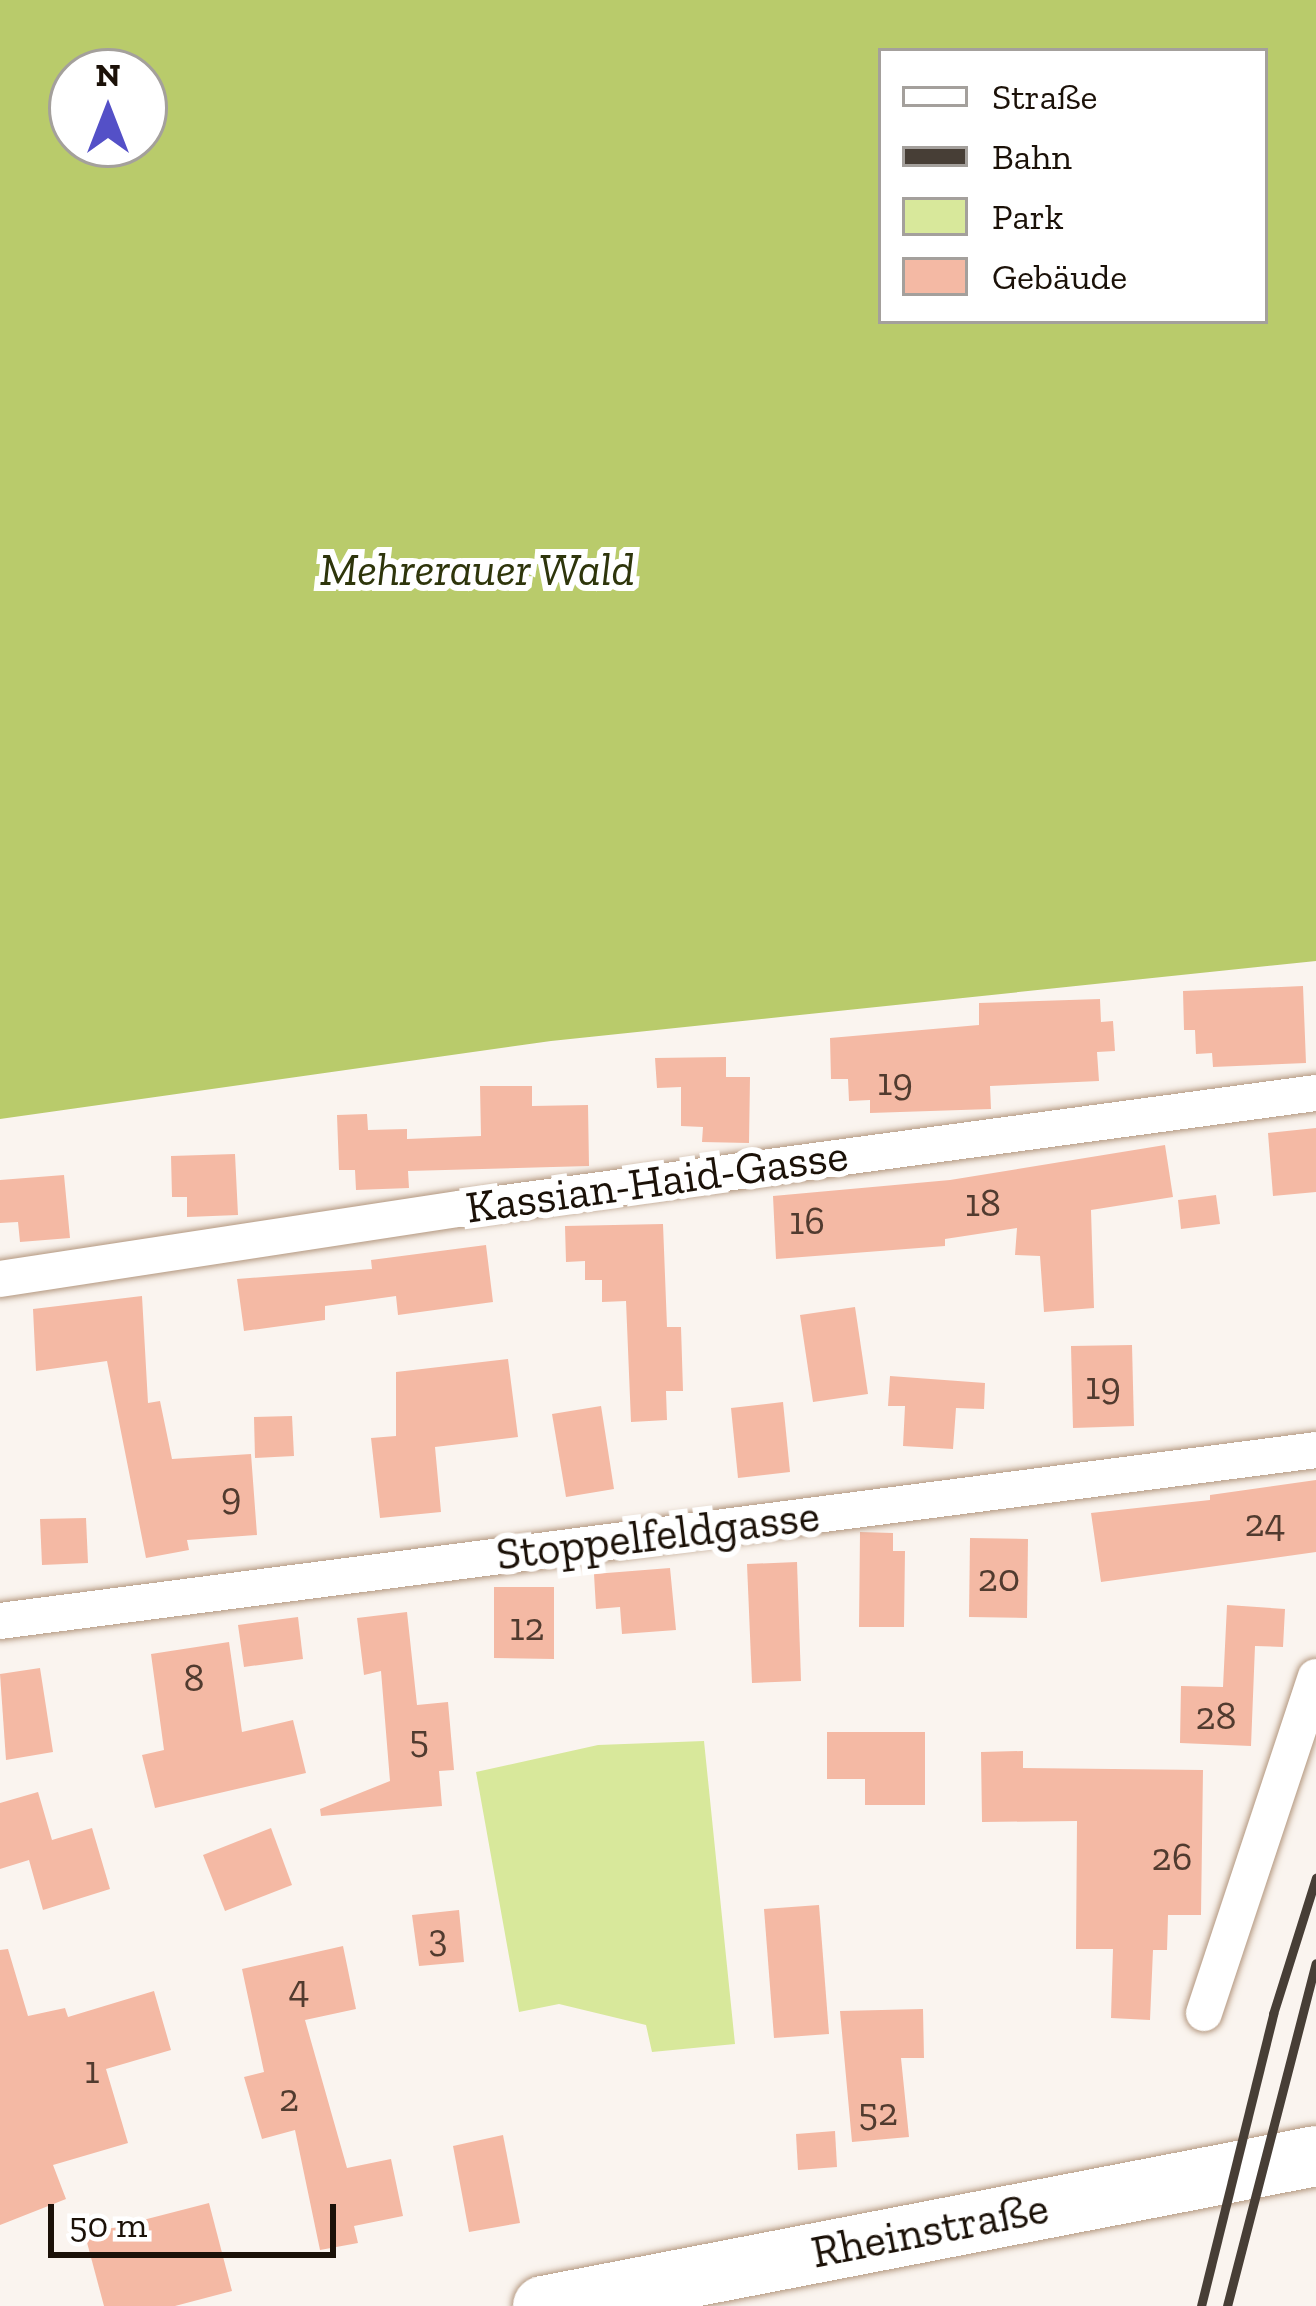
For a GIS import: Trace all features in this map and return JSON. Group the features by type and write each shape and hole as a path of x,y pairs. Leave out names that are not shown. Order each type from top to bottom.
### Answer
{"main road":[{"name":"Rheinstraße","path":"543,2306 1316,2156"}],"street":[{"name":"Kassian-Haid-Gasse","path":"0,1279 460,1209 1316,1093"},
{"name":"Stoppelfeldgasse","path":"0,1621 1316,1450"},
{"path":"1204,2013 1316,1677"}],"green space":[{"name":"Mehrerauer Wald","path":"0,0 1316,0 1316,961 551,1041 0,1119"},
{"path":"704,1741 735,2044 652,2052 646,2025 559,2004 519,2012 476,1772 598,1745"}],"building":[{"path":"1303,986 1306,1063 1213,1067 1212,1053 1196,1054 1195,1030 1184,1030 1183,991"},
{"path":"1100,999 1101,1022 1113,1021 1115,1051 1097,1052 1099,1081 990,1086 991,1109 870,1113 870,1100 849,1101 848,1079 831,1079 830,1038 979,1025 979,1003"},
{"path":"726,1057 726,1077 750,1077 749,1143 702,1142 703,1127 681,1126 681,1087 657,1088 655,1058"},
{"path":"480,1086 532,1086 532,1106 588,1105 589,1166 408,1171 409,1188 356,1190 355,1170 339,1170 337,1115 367,1114 368,1130 407,1129 407,1139 481,1136"},
{"path":"1316,1128 1316,1192 1273,1196 1268,1133"},
{"path":"1165,1145 1173,1197 1091,1210 1094,1308 1044,1312 1040,1256 1015,1255 1017,1228 945,1239 945,1246 776,1259 773,1196 950,1180"},
{"path":"235,1154 238,1215 187,1217 187,1197 172,1197 171,1156"},
{"path":"64,1175 70,1238 20,1242 18,1222 0,1223 0,1180"},
{"path":"1216,1195 1220,1224 1181,1229 1178,1200"},
{"path":"663,1224 667,1327 681,1327 683,1391 666,1391 667,1420 631,1422 626,1301 602,1302 602,1280 585,1280 585,1261 566,1262 565,1226"},
{"path":"486,1245 493,1302 398,1315 396,1296 325,1306 325,1320 244,1331 237,1279 372,1269 371,1260"},
{"path":"142,1296 148,1403 160,1401 172,1459 251,1454 257,1535 187,1540 189,1550 146,1558 107,1361 36,1371 33,1309"},
{"path":"855,1307 868,1394 813,1402 800,1315"},
{"path":"1132,1345 1134,1426 1073,1428 1071,1346"},
{"path":"508,1359 518,1437 435,1447 441,1512 380,1518 371,1438 396,1436 396,1372"},
{"path":"890,1376 985,1383 984,1409 956,1408 953,1449 903,1446 905,1406 888,1406"},
{"path":"783,1402 790,1472 738,1478 731,1408"},
{"path":"601,1406 614,1489 566,1497 552,1414"},
{"path":"292,1416 294,1456 255,1458 254,1417"},
{"path":"1316,1480 1316,1552 1101,1582 1091,1513 1210,1500 1210,1495"},
{"path":"86,1518 88,1563 42,1565 40,1519"},
{"path":"860,1532 893,1533 893,1551 905,1551 904,1627 859,1627"},
{"path":"970,1538 1028,1539 1027,1618 969,1617"},
{"path":"797,1562 801,1681 752,1683 747,1564"},
{"path":"670,1568 676,1630 622,1634 620,1607 596,1609 594,1574"},
{"path":"494,1587 554,1587 554,1659 494,1658"},
{"path":"1227,1605 1285,1609 1283,1647 1255,1646 1251,1746 1180,1743 1181,1686 1223,1687"},
{"path":"407,1612 417,1705 448,1702 454,1770 439,1771 442,1806 321,1816 320,1809 390,1781 381,1671 364,1675 357,1618"},
{"path":"298,1617 303,1659 244,1667 238,1625"},
{"path":"229,1642 242,1732 293,1720 306,1773 155,1808 142,1755 164,1750 151,1654"},
{"path":"40,1668 53,1752 6,1760 0,1674"},
{"path":"827,1732 925,1732 925,1805 865,1805 865,1779 827,1779"},
{"path":"1023,1751 1023,1768 1203,1770 1201,1915 1168,1915 1167,1950 1153,1950 1150,2020 1111,2018 1113,1949 1076,1949 1077,1821 982,1822 981,1752"},
{"path":"38,1792 52,1840 92,1828 110,1889 43,1910 29,1860 0,1869 0,1803"},
{"path":"271,1828 292,1885 225,1911 203,1855"},
{"path":"819,1905 829,2034 774,2038 764,1909"},
{"path":"459,1910 464,1962 419,1966 412,1915"},
{"path":"343,1946 356,2009 305,2020 347,2168 391,2159 403,2216 354,2226 358,2243 320,2250 295,2130 262,2139 244,2077 264,2072 242,1969"},
{"path":"8,1949 28,2016 65,2008 68,2017 154,1991 171,2050 106,2069 128,2143 53,2165 66,2199 0,2225 0,1950"},
{"path":"923,2009 924,2058 901,2058 909,2137 852,2142 840,2011"},
{"path":"835,2131 837,2167 798,2170 796,2134"},
{"path":"503,2135 520,2223 469,2232 453,2146"},
{"path":"209,2203 232,2291 175,2306 104,2306 85,2235"}],"railway":[{"path":"1201,2306 1273,2014 1316,1878"},
{"path":"1227,2306 1316,1963"}]}
